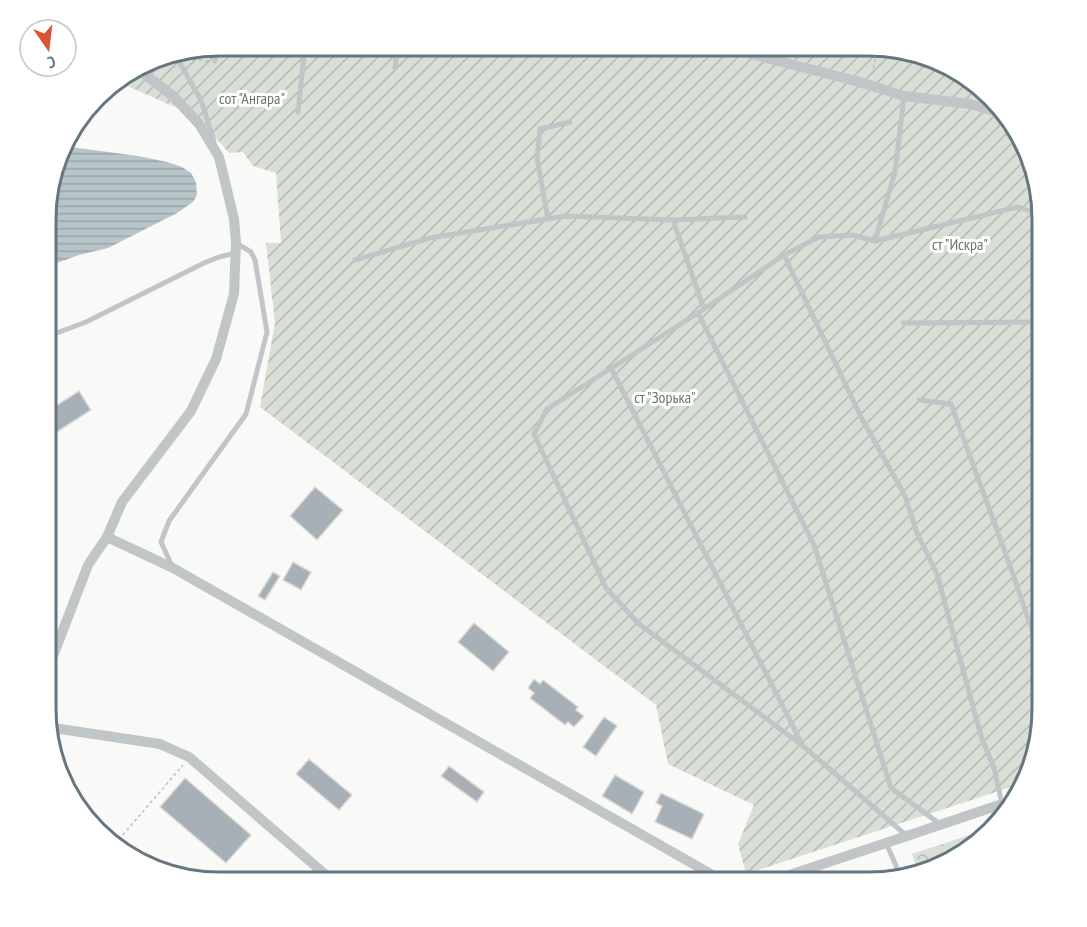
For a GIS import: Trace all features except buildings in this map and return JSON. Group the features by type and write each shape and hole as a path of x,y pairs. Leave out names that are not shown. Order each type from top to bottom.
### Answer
{"street":[{"path":"758,56 904,96 970,104 990,110"},
{"path":"56,648 88,565 107,537 122,502 191,411 216,359 234,294 236,248 234,219 219,157 199,124 174,97 144,74"},
{"path":"107,537 173,568 706,871"},
{"path":"57,729 160,744 189,757 322,872"},
{"path":"801,871 1000,805"}],"lane":[{"path":"215,61 216,56"},
{"path":"298,112 304,56"},
{"path":"395,68 397,56"},
{"path":"178,61 201,100 219,157"},
{"path":"874,241 895,172 904,96"},
{"path":"548,219 537,158 540,129 570,122"},
{"path":"907,836 803,746 639,624 606,588 534,434 547,409 784,255 819,237 852,235 874,241 1018,207 1031,211"},
{"path":"355,260 430,238 566,216 673,220 745,217"},
{"path":"673,220 701,311 814,545 891,788 942,825"},
{"path":"56,333 86,322 236,248 251,252 255,260 267,332 246,414 169,521 161,542 173,568"},
{"path":"784,255 861,417 905,496 917,533 937,574 981,736 1005,797"},
{"path":"903,323 1031,322"},
{"path":"611,368 803,746"},
{"path":"920,400 951,404 1031,627"},
{"path":"886,843 897,868"}],"path":[{"path":"870,85 876,56"},
{"path":"187,59 215,61"},
{"path":"120,838 189,757"}],"green space":[{"name":"ст \"Зорька\"","path":"219,56 879,56 911,61 931,68 959,83 976,96 991,111 1010,137 1026,176 1031,208 1031,708 1030,730 1023,761 1011,787 755,871 745,871 738,844 754,805 668,764 656,705 260,407 275,323 266,243 281,243 276,173 253,166 243,152 229,153 198,117 125,85 166,64 197,57"},
{"path":"972,834 940,855 921,863 915,864 912,854"}],"shaded area":[{"path":"72,147 167,162 191,173 196,182 197,195 193,202 177,213 108,248 56,263 57,197 61,176"}],"park label":[{"name":"сот \"Ангара\"","path":"252,98"},
{"name":"ст \"Искра\"","path":"960,244"}]}
